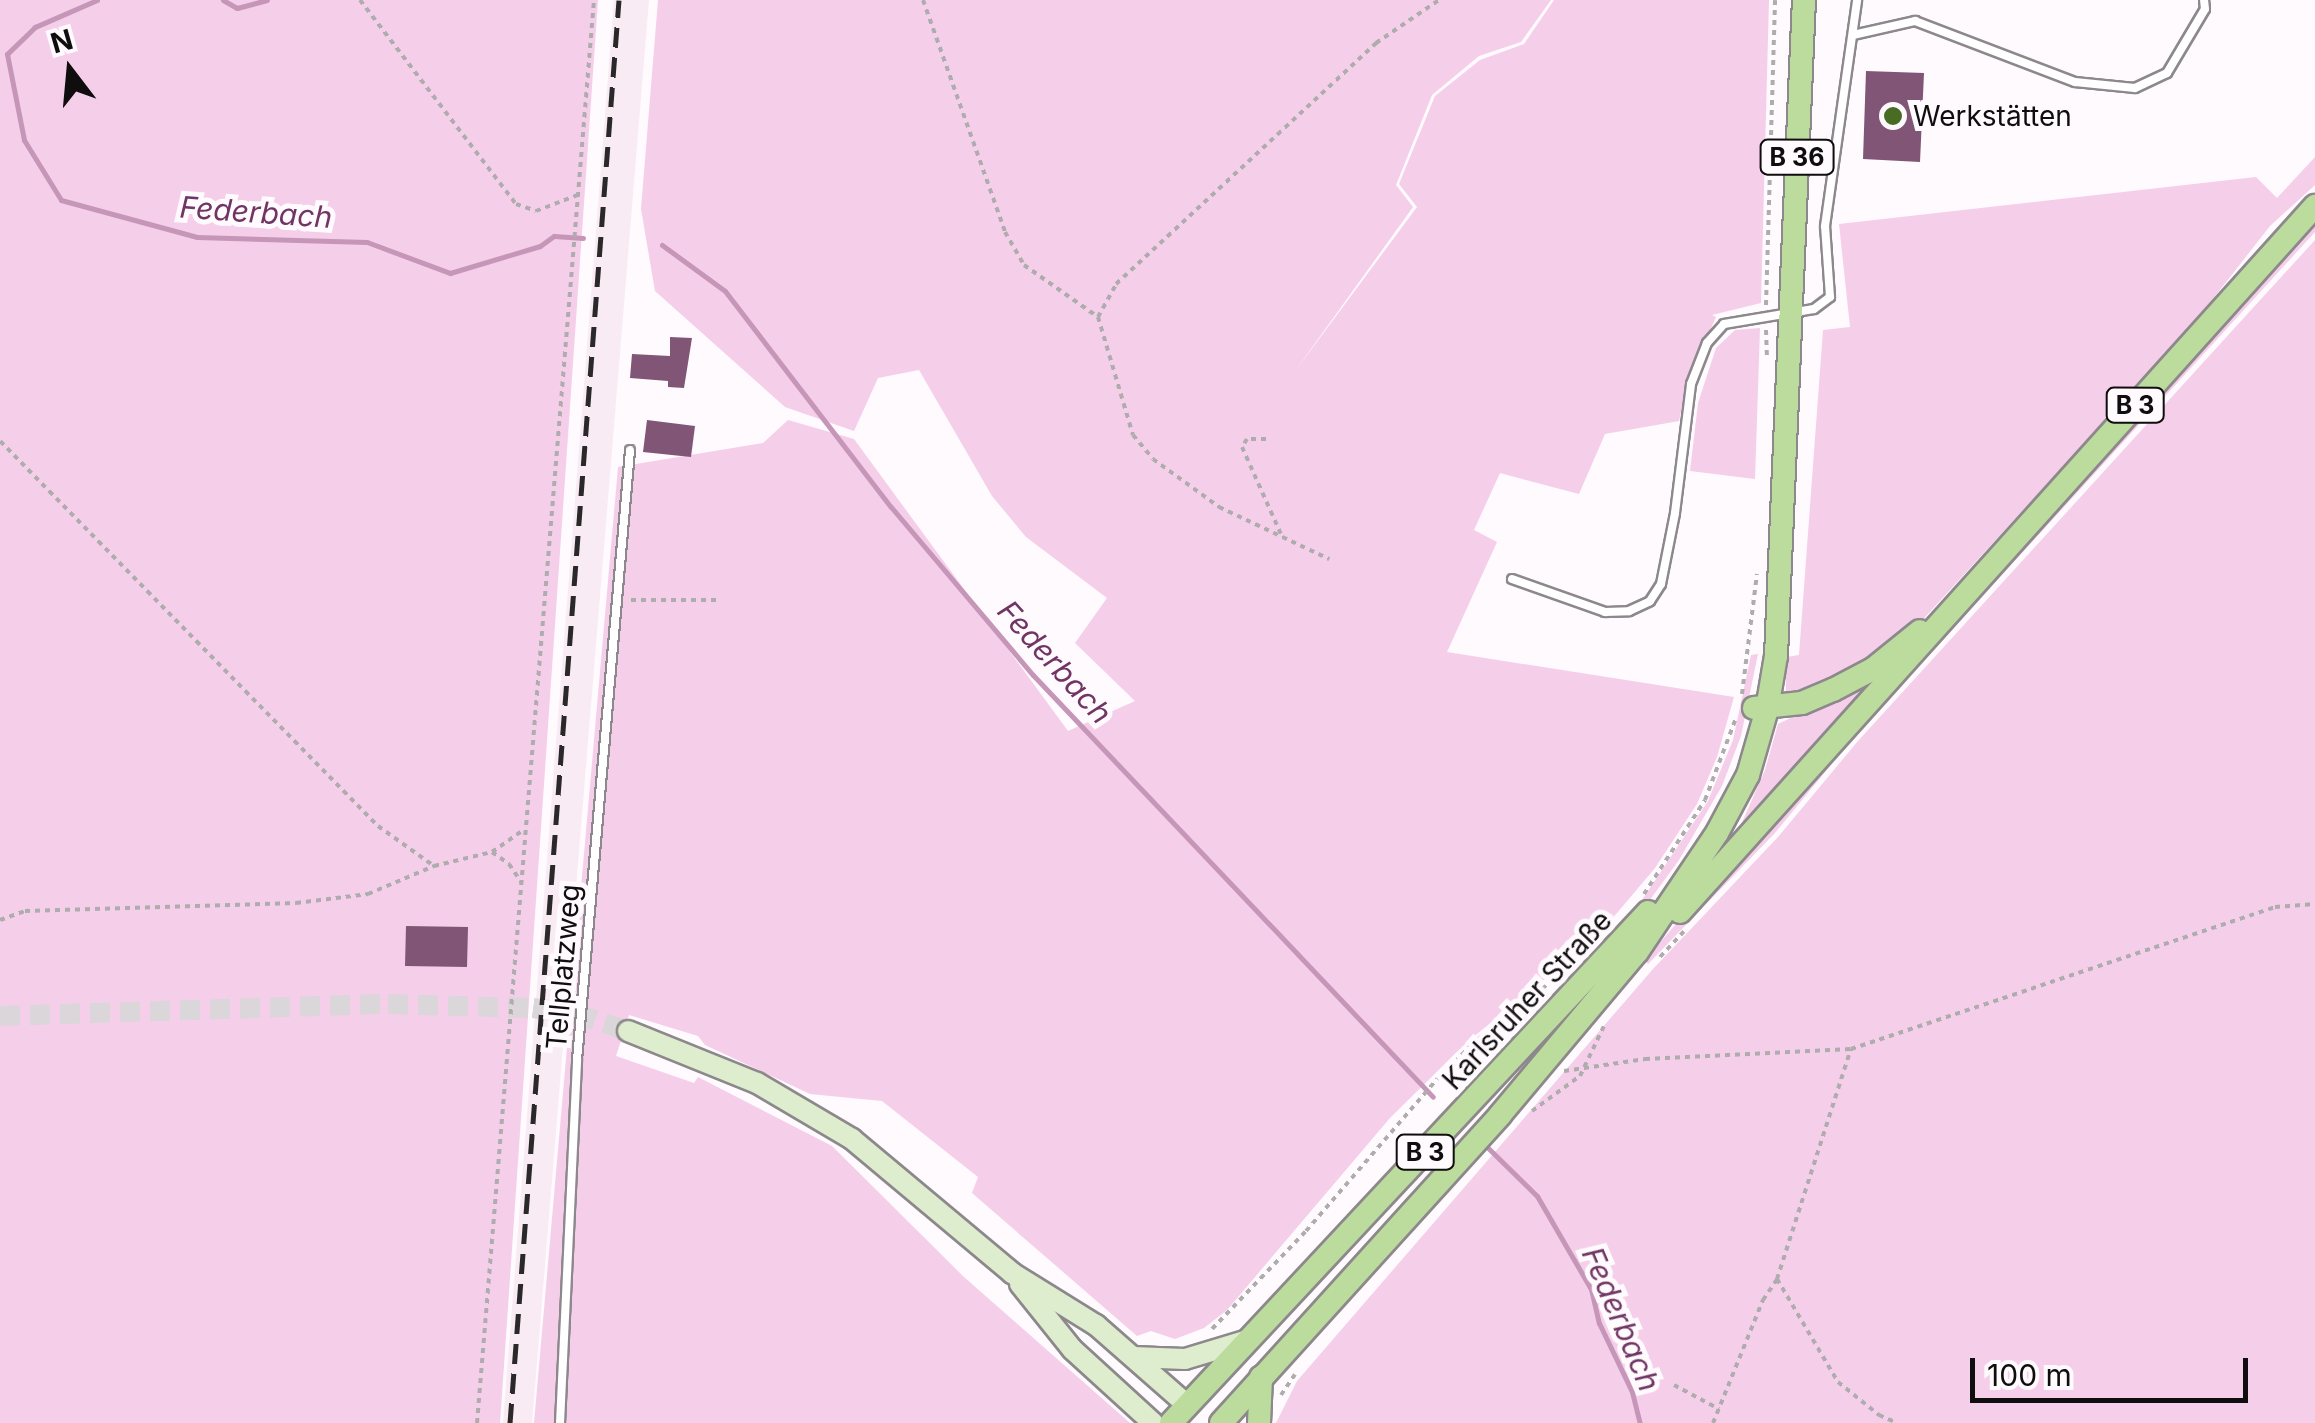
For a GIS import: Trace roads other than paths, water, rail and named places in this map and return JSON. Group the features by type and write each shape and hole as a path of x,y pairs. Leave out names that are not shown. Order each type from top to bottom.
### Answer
{"main road":[{"name":"B 36","path":"1638,952 1737,798 1776,656 1804,0"},
{"name":"B 3","path":"1221,1423 1512,1101 1638,952 1890,683 1955,604 2315,206"},
{"name":"B 3","path":"1761,709 1802,703 1851,682 1955,604"},
{"name":"Karlsruher Straße","path":"1179,1414 1626,940 1707,827 1761,709"},
{"path":"628,1031 707,1060 806,1109 897,1173 1012,1273 1096,1325 1132,1356 1179,1414 1207,1423"},
{"path":"1012,1273 1072,1349 1153,1423"},
{"path":"1132,1356 1185,1360 1245,1341"},
{"path":"1259,1423 1261,1377"}],"lane":[{"path":"1512,579 1604,612 1629,611 1650,600 1661,584 1676,513 1691,384 1707,343 1724,324 1814,309 1830,297 1824,226 1857,0"},
{"path":"1853,35 1915,21 2075,82 2135,88 2166,73 2205,9 2204,0"},
{"name":"Tellplatzweg","path":"560,1423 577,1060 630,450"}],"waterway":[{"name":"Federbach","path":"97,0 35,27 7,54 24,140 61,200 197,237 367,242 450,273 540,246 554,236 583,238"},
{"name":"Federbach","path":"223,0 237,8 267,0"},
{"name":"Federbach","path":"662,245 725,291 891,507 1033,675 1433,1097"},
{"name":"Federbach","path":"1483,1143 1537,1196 1591,1289 1599,1323 1632,1392 1640,1423"}],"tunnel":[{"path":"0,1016 388,1004 533,1008 576,1014 628,1031"}],"railway":[{"path":"510,1423 619,0"}],"place":[{"name":"Werkstätten","path":"1893,116"}]}
